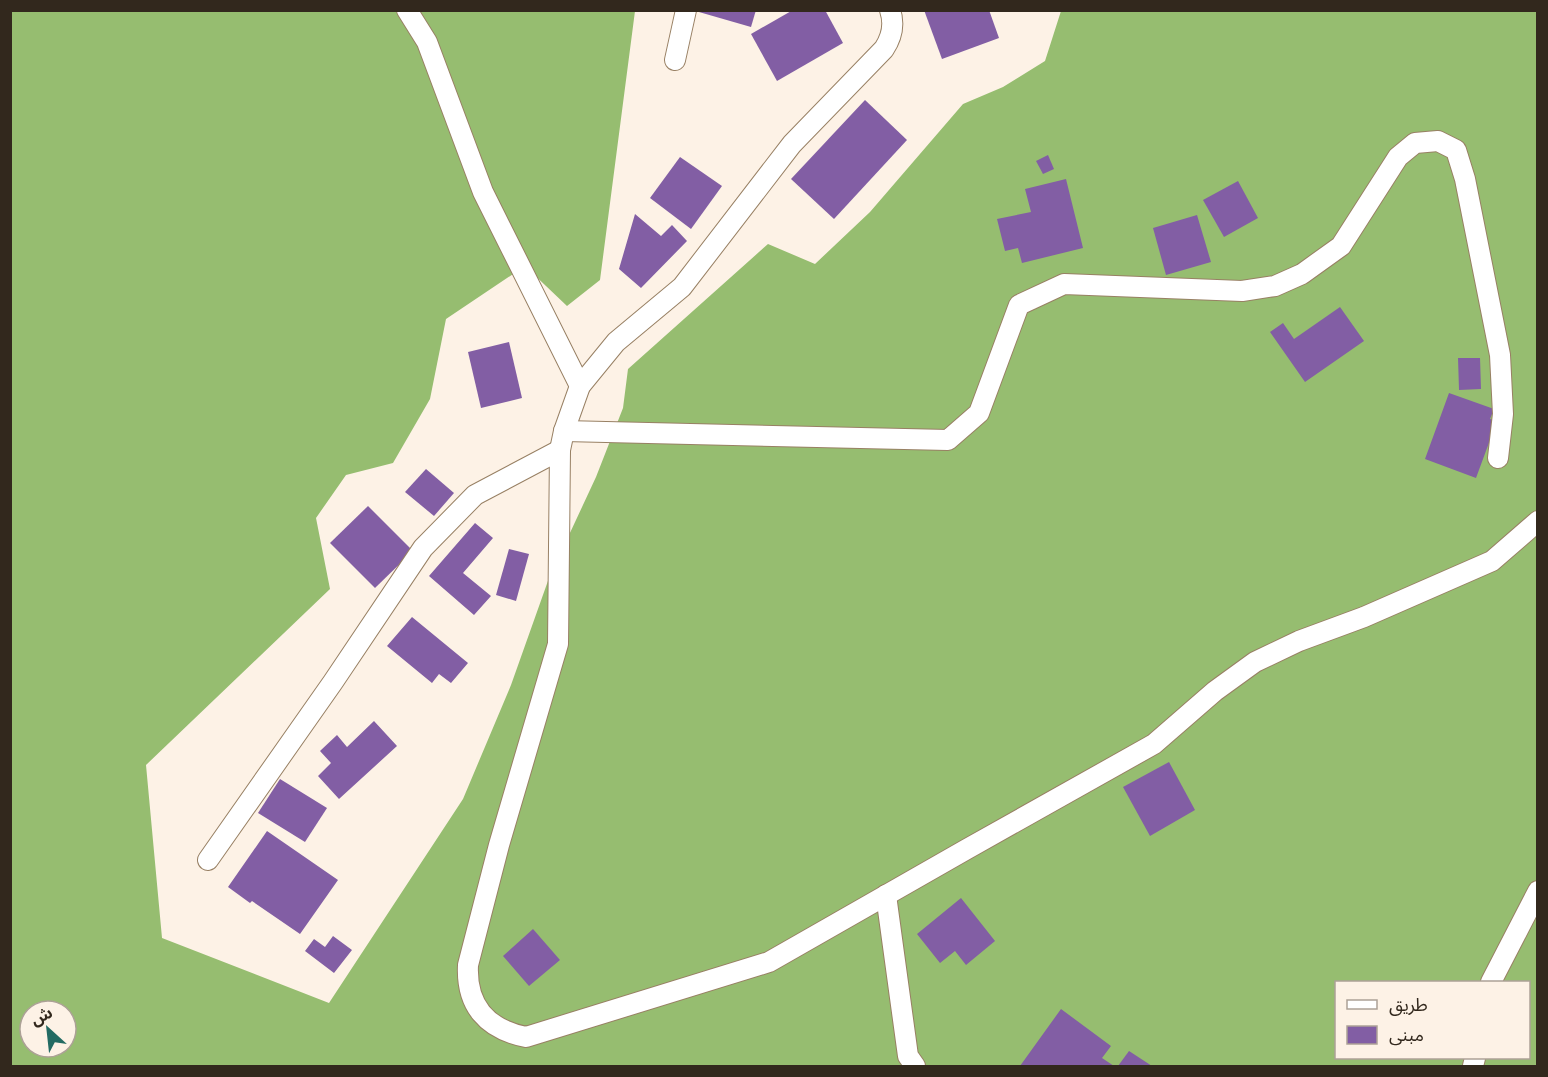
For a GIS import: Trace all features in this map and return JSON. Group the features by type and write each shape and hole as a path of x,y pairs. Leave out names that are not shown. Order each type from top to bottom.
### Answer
{"street":[{"path":"406,10 427,42 483,192 580,386"},
{"path":"675,60 686,10"},
{"path":"890,10 893,23 892,32 884,50 792,144 682,287 616,342 580,386 562,441 558,644 499,845 468,965 467,980 470,994 477,1008 497,1028 526,1037 769,962 1154,744 1215,691 1255,662 1299,640 1364,616 1492,561 1538,521"},
{"path":"208,860 333,682 423,548 475,495 562,441 948,440 979,413 1018,305 1064,284 1242,291 1275,286 1302,274 1341,246 1398,157 1415,143 1438,141 1456,150 1465,179 1500,355 1503,414 1498,458"},
{"path":"1492,981 1538,891"},
{"path":"886,895 908,1056 915,1066"}],"green space":[{"path":"10,11 635,11 600,280 567,306 525,266 446,319 430,399 393,463 346,475 316,518 330,589 146,765 162,938 329,1003 463,799 511,685 549,578 596,477 623,408 628,369 768,244 815,264 870,212 963,104 1003,87 1045,61 1061,11 1537,11 1537,1066 11,1066"}],"building":[{"path":"692,10 756,10 751,27"},
{"path":"793,10 825,10 843,43 777,81 751,34"},
{"path":"924,10 989,10 999,38 942,59"},
{"path":"865,100 907,140 834,219 791,179"},
{"path":"1048,155 1054,169 1043,174 1036,161"},
{"path":"680,157 722,186 691,229 650,198"},
{"path":"1066,179 1083,248 1022,263 1018,248 1005,251 997,219 1031,212 1025,189"},
{"path":"1238,181 1258,218 1224,237 1203,200"},
{"path":"635,214 661,236 672,225 687,241 641,288 619,269"},
{"path":"1197,215 1211,262 1166,275 1153,228"},
{"path":"1340,307 1364,341 1305,382 1270,332 1283,323 1294,339"},
{"path":"509,342 522,398 481,408 468,352"},
{"path":"1458,358 1480,358 1481,389 1459,390"},
{"path":"1449,393 1494,409 1490,419 1497,421 1476,478 1425,459"},
{"path":"426,469 454,493 434,516 405,492"},
{"path":"368,506 413,551 375,588 330,543"},
{"path":"475,523 493,538 463,573 491,596 474,615 429,576"},
{"path":"509,549 529,554 516,601 496,595"},
{"path":"412,617 468,663 451,683 439,674 432,683 387,646"},
{"path":"374,721 397,746 339,799 318,776 331,763 320,751 337,735 347,747"},
{"path":"1169,762 1195,810 1150,836 1123,787"},
{"path":"280,779 327,808 305,842 258,813"},
{"path":"267,831 338,880 300,934 228,887"},
{"path":"961,898 995,941 966,965 955,951 940,963 917,934"},
{"path":"533,929 560,960 529,986 503,956"},
{"path":"333,936 352,950 334,973 305,951 314,939 325,947"},
{"path":"1061,1009 1111,1046 1102,1058 1114,1066 1020,1066"},
{"path":"1129,1051 1152,1066 1118,1066"}]}
